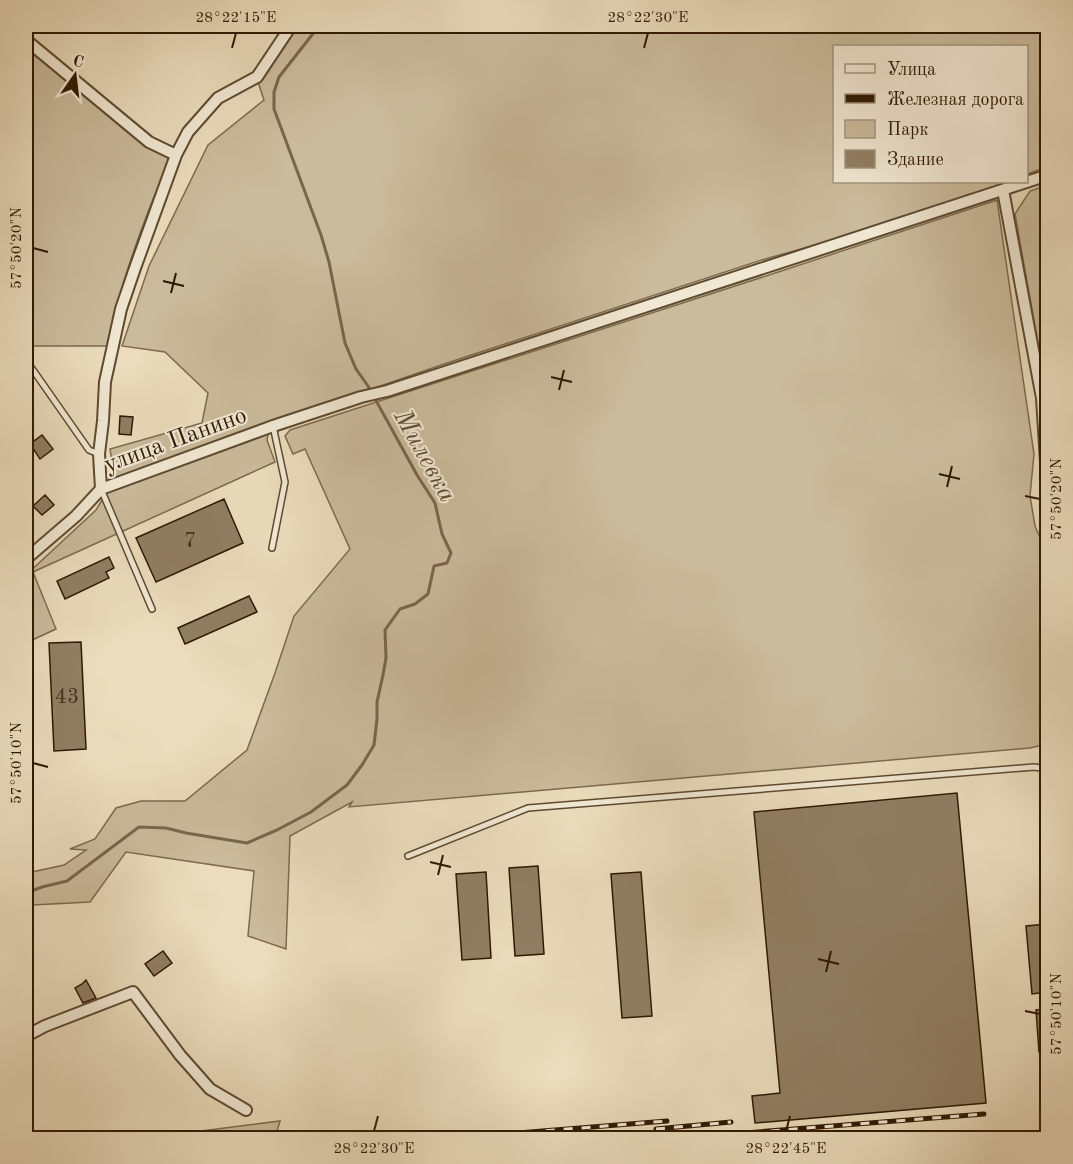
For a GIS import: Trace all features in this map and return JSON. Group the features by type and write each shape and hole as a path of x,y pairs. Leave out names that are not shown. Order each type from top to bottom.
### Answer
{"street":[{"path":"100,489 99,454 105,382 121,309 176,155 188,132 218,98 257,76 291,26"},
{"path":"26,40 149,142 176,155"},
{"name":"улица Панино","path":"1028,181 1047,175"},
{"name":"улица Панино","path":"26,559 76,516 100,489 273,426 361,397 387,391 1024,183"},
{"path":"1003,190 1042,398 1047,494"},
{"path":"26,1036 45,1026 133,992 180,1055 210,1089 246,1110"}],"lane":[{"path":"26,360 89,450 99,454"},
{"path":"272,548 285,482 273,426"},
{"path":"100,489 152,609"},
{"path":"408,856 528,808 1034,767 1047,769"}],"green space":[{"path":"292,26 1047,26 1047,167 1028,174 1028,45 833,45 833,183 1005,183 916,217 765,259 447,363 270,424 267,440 275,462 33,572 56,629 30,641 26,636 26,575 96,510 115,479 110,449 202,423 208,393 165,352 122,346 149,266 208,145 264,100 257,79"},
{"path":"26,48 130,131 171,156 134,250 107,346 26,346"},
{"path":"1048,185 1047,394 1015,214 1030,191"},
{"path":"997,200 1034,454 1030,496 1035,526 1046,551 1048,567 1047,744 1030,748 349,807 352,802 290,836 286,949 248,936 254,871 126,852 90,902 32,905 26,913 26,878 32,872 64,865 86,850 70,849 95,839 116,808 141,801 185,801 247,750 294,616 350,549 305,449 293,454 285,436 290,430"},
{"path":"280,1121 275,1138 153,1138 154,1137"}],"building":[{"path":"120,416 133,417 131,435 119,434"},
{"path":"42,435 53,449 40,459 30,444"},
{"path":"45,495 54,505 42,515 33,506"},
{"path":"224,499 243,543 156,582 136,538"},
{"path":"109,557 114,568 106,572 109,578 65,599 57,581"},
{"path":"249,596 257,612 185,644 178,628"},
{"path":"81,642 86,749 54,751 49,643"},
{"path":"957,793 986,1103 755,1123 752,1096 780,1093 754,812"},
{"path":"538,866 544,954 515,956 509,868"},
{"path":"486,872 491,958 462,960 456,874"},
{"path":"641,872 652,1016 622,1018 611,874"},
{"path":"1047,924 1047,992 1032,994 1026,926"},
{"path":"163,951 172,963 154,976 145,964"},
{"path":"86,980 96,998 83,1003 75,988"},
{"path":"1047,1009 1047,1052 1039,1052 1036,1010"}],"waterway":[{"name":"Милевка","path":"26,893 67,881 139,827 166,828 247,843 311,812 347,785 374,745 377,702 386,658 385,630 400,609 415,604 428,594 434,566 447,563 451,553 442,534 435,503 356,369 345,343 329,262 321,235 274,109 274,92 279,77 319,26"}],"railway":[{"path":"681,1138 984,1114"},
{"path":"456,1138 667,1121"},
{"path":"656,1129 731,1122"},
{"path":"605,1134 637,1138"}]}
